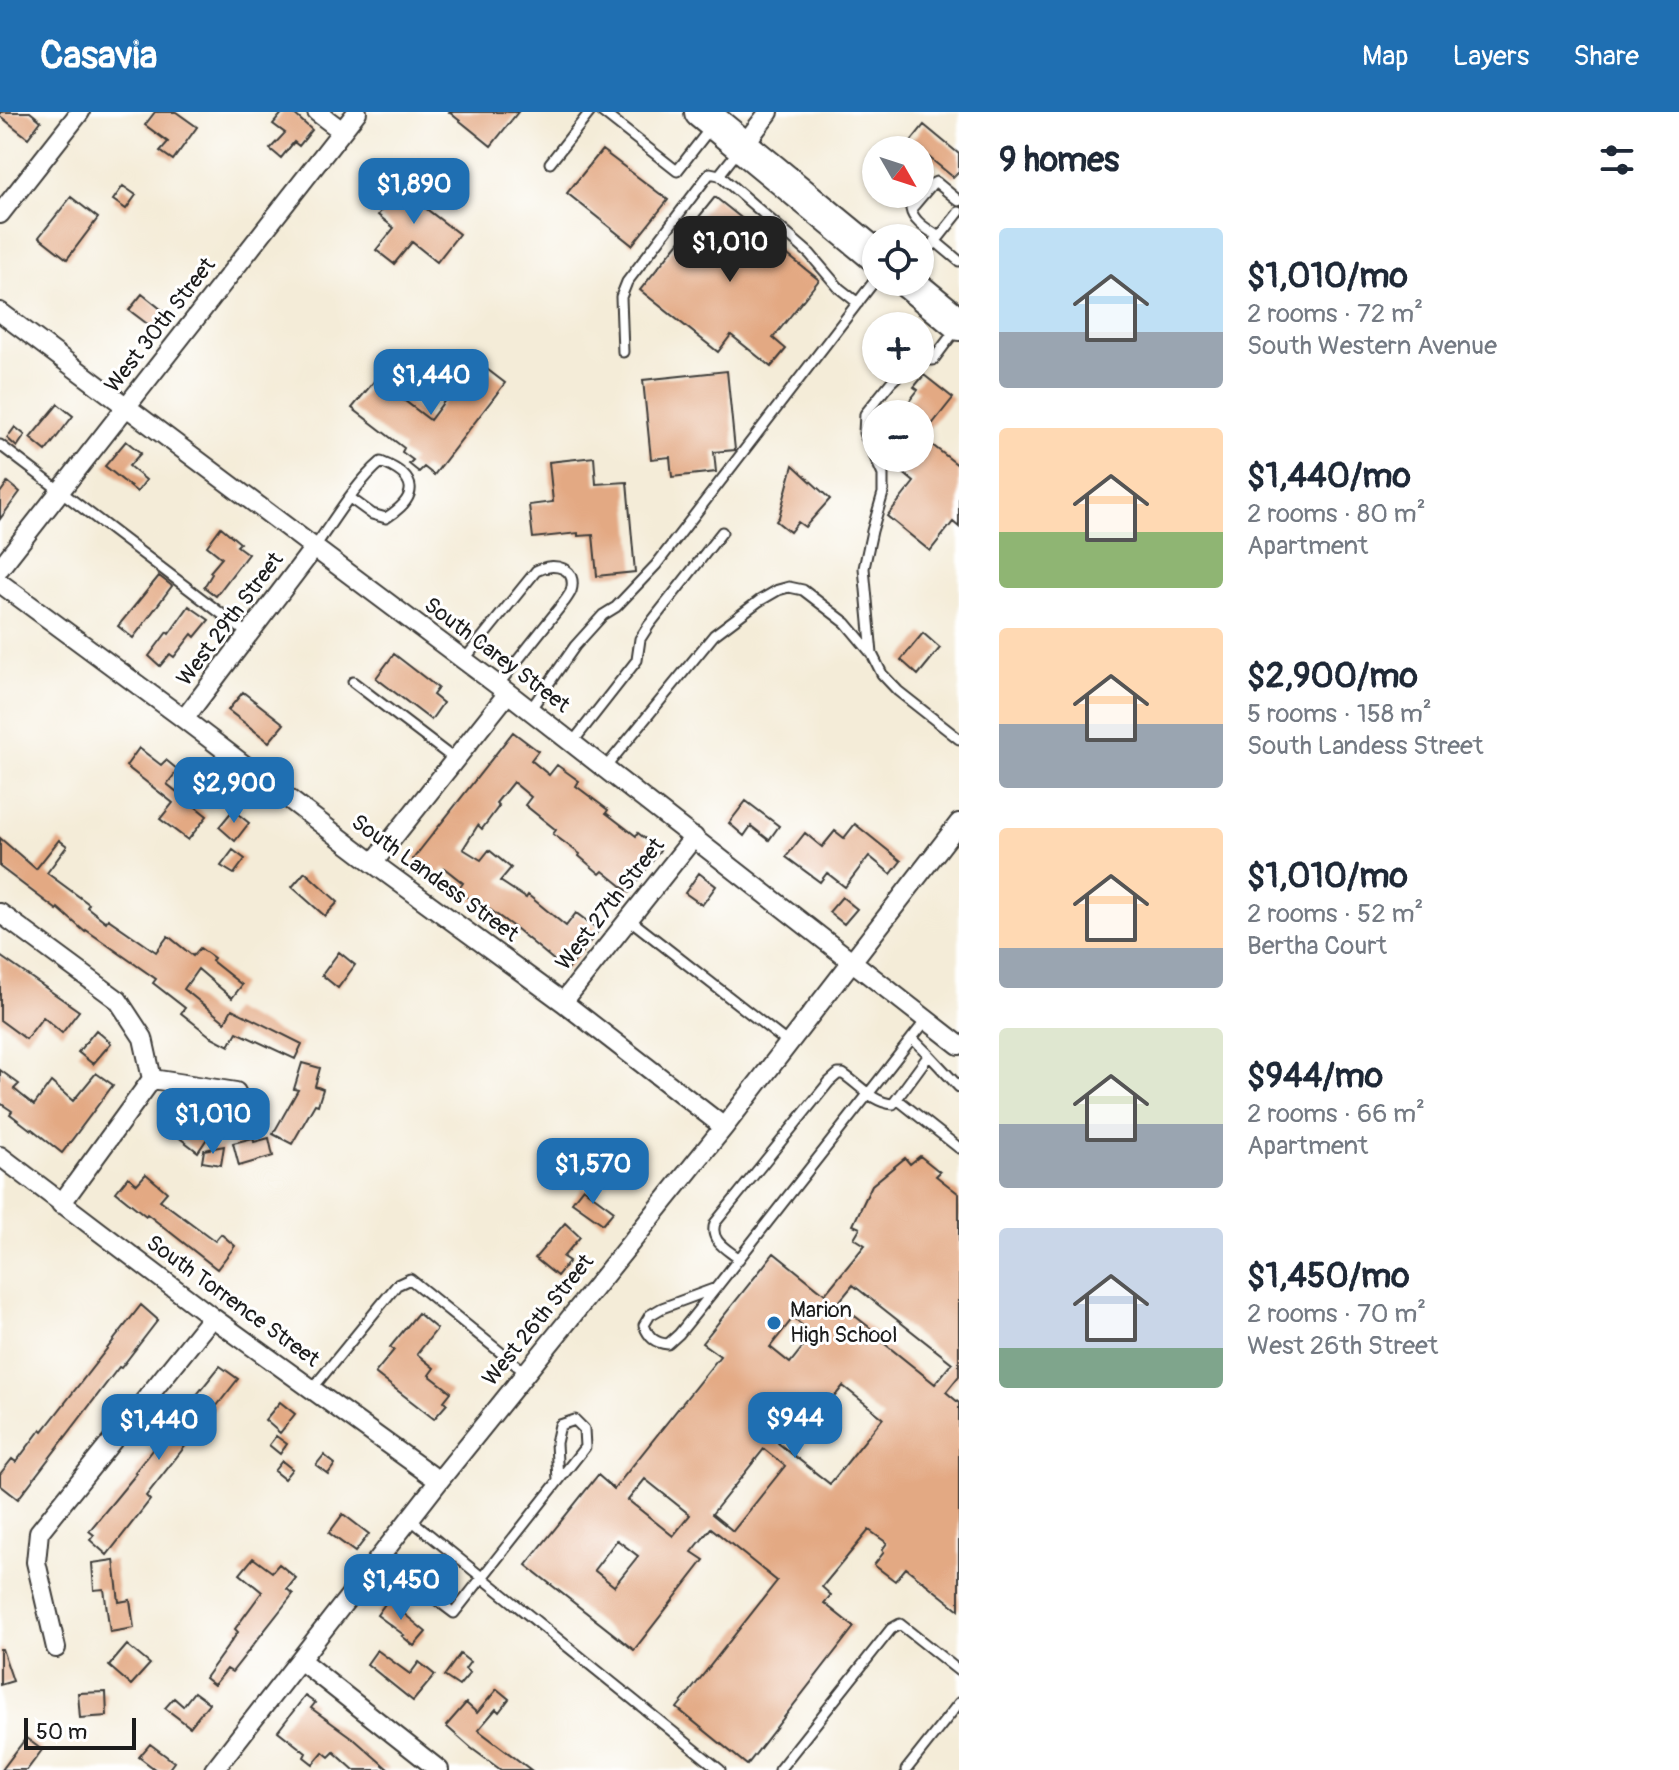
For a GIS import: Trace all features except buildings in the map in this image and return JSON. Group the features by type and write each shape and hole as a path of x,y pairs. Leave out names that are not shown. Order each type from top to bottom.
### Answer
{"highway":[{"path":"707,118 862,244"},
{"path":"925,296 959,325"}],"street":[{"path":"0,214 80,112"},
{"path":"317,112 342,131"},
{"name":"West 30th Street","path":"0,568 357,112"},
{"path":"743,146 769,112"},
{"name":"South Carey Street","path":"0,312 503,689 959,1045"},
{"name":"West 29th Street","path":"184,719 314,548"},
{"name":"South Landess Street","path":"0,583 563,1002 724,1127"},
{"path":"373,863 454,759 503,689"},
{"name":"West 26th Street","path":"214,1770 439,1481 724,1127 959,823"},
{"name":"West 27th Street","path":"563,1002 694,837"},
{"path":"0,913 118,1000 143,1038 152,1079 61,1204"},
{"path":"152,1079 236,1092"},
{"name":"South Torrence Street","path":"0,1156 212,1317 439,1481"},
{"path":"56,1648 36,1562 39,1532 212,1317"},
{"path":"300,1660 439,1770"}],"lane":[{"path":"550,163 590,112"},
{"path":"602,112 677,171 707,118"},
{"path":"719,175 743,146"},
{"path":"623,352 621,297 627,282 710,173 719,175 810,254 839,288 858,303"},
{"path":"959,201 936,182 911,209 912,215 959,261"},
{"path":"934,243 959,212"},
{"path":"530,710 575,646 656,565 863,296"},
{"path":"934,359 959,325"},
{"path":"872,654 864,568 883,493 883,475 864,433 865,414 889,384"},
{"path":"0,445 248,634"},
{"path":"314,548 350,498 372,469 381,462 394,467 411,486 409,498 386,518 372,514 350,498"},
{"path":"572,743 637,660 640,639 649,625 722,532"},
{"path":"464,660 536,571 554,565 563,568 572,581 571,591 503,689"},
{"path":"605,768 714,635 759,601 789,587 803,590 846,623 898,691 959,739"},
{"path":"353,682 454,759"},
{"path":"629,919 788,1043"},
{"path":"716,1288 650,1315 644,1325 648,1335 659,1343 668,1344 679,1334 716,1288 739,1259 869,1094 927,1019"},
{"path":"912,1038 959,1087"},
{"path":"739,1259 715,1238 715,1223 829,1082 838,1074 843,1074 869,1094 893,1104 929,1055"},
{"path":"897,1099 959,1148"},
{"path":"312,1389 397,1285 410,1279 526,1373"},
{"path":"380,1557 454,1613 585,1447 584,1429 575,1420 560,1425 556,1443 558,1481"},
{"path":"410,1519 720,1770"},
{"path":"779,1770 891,1629 900,1624 959,1671"},
{"path":"906,1770 959,1703"}],"place":[{"name":"Marion High School","path":"774,1323"}]}
